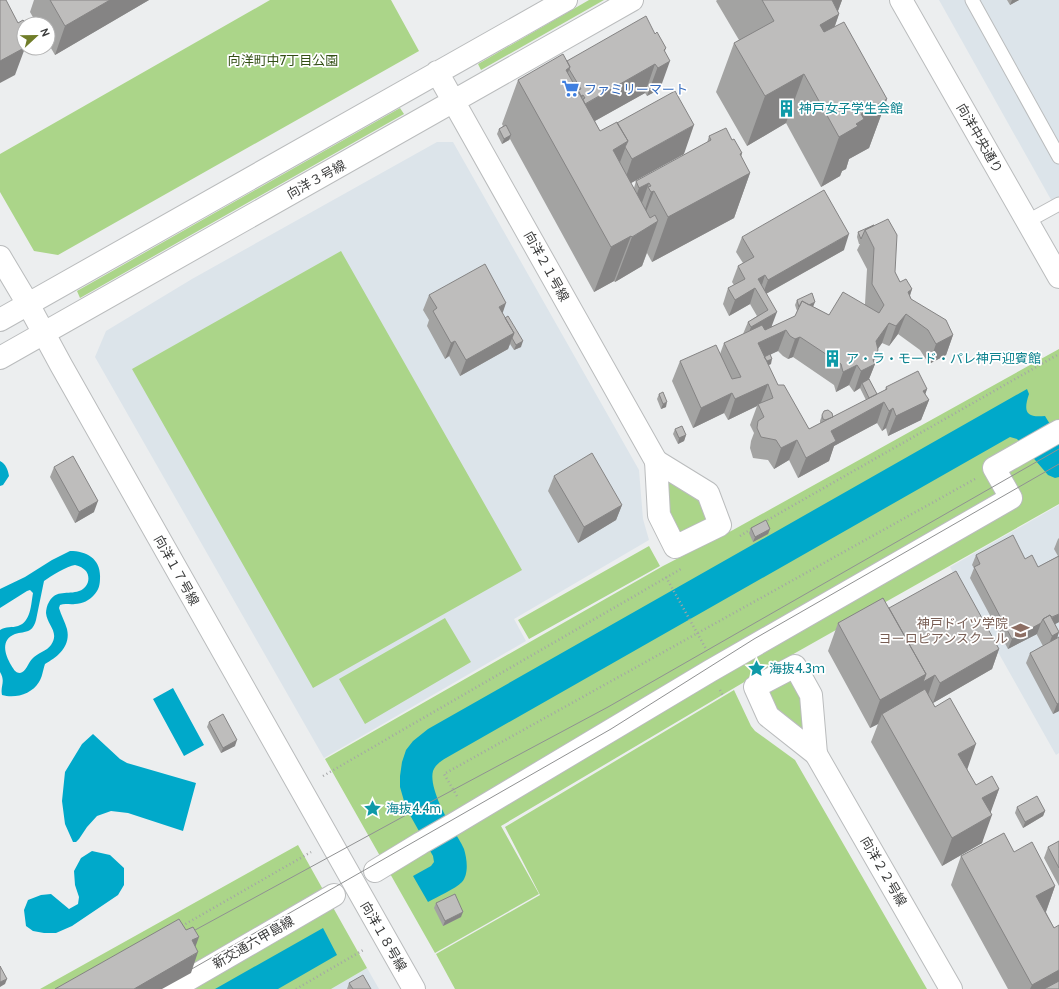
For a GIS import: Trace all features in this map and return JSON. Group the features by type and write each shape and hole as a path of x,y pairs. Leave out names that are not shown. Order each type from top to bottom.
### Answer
{"street":[{"path":"0,320 566,0"},
{"name":"向洋３号線","path":"0,358 632,0"},
{"name":"向洋中央通り","path":"901,0 1059,277"},
{"name":"向洋２１号線","path":"437,72 656,461"},
{"name":"向洋１７号線","path":"0,257 28,304 354,883"},
{"path":"375,871 717,668 1011,498 994,468 1058,432"},
{"name":"向洋２２号線","path":"816,754 951,989"},
{"name":"向洋１８号線","path":"354,883 414,989"},
{"name":"新交通六甲島線","path":"172,989 334,895"}],"lane":[{"path":"972,0 1059,156"},
{"path":"1028,222 1059,204"}],"path":[{"path":"764,522 1059,354"},
{"path":"461,820 444,774 994,468"},
{"path":"736,538 757,526"},
{"path":"323,776 681,569"},
{"path":"666,578 717,668"},
{"path":"180,926 311,852"},
{"path":"296,989 365,950"}],"shaded area":[{"path":"939,0 1059,0 1059,214"},
{"path":"437,142 453,142 639,470 643,519 649,540 514,619 526,641 324,758 95,357 106,331 192,279"},
{"name":"神戸ドイツ学院 ヨーロピアンスクール","path":"1059,505 1059,753 1056,755 950,567"},
{"path":"367,968 379,989 331,989"}],"green space":[{"name":"向洋町中7丁目公園","path":"270,0 391,0 419,51 58,255 34,251 0,192 0,154"},
{"path":"589,0 604,0 481,70 478,64"},
{"path":"400,108 404,114 80,298 77,291"},
{"path":"341,251 522,570 313,688 132,369"},
{"path":"1059,349 1059,504 751,678 501,826 539,894 435,953 325,759 663,566 733,530"},
{"path":"669,481 698,497 706,519 705,521 679,533 668,512 667,483"},
{"path":"649,546 660,566 529,639 518,620"},
{"path":"445,618 471,662 365,724 339,679"},
{"path":"792,680 801,696 805,732 776,712 770,695 770,690"},
{"path":"734,690 751,726 755,731 795,760 927,989 455,989 436,954 540,895 505,827"},
{"path":"298,845 367,968 331,989 40,989"}],"water":[{"path":"1027,389 1029,394 1026,409 1030,415 1045,416 1059,439 1059,477 1055,478 1048,475 1017,439 1010,437 438,763 433,771 432,777 435,792 445,815 464,849 467,862 466,875 462,882 451,890 428,902 413,876 431,866 434,862 433,856 406,808 400,787 402,762 406,750 413,741 428,729"},
{"path":"0,461 6,467 9,476 3,485 0,486"},
{"path":"70,551 76,551 92,557 100,571 100,582 98,589 96,593 88,600 78,604 60,605 59,608 67,629 67,641 59,654 45,664 41,678 36,686 32,690 18,696 2,695 3,679 0,672 0,630 18,626 26,621 30,612 33,593 30,590 27,591 0,608 0,589 25,577 52,560","holes":["75,565 84,569 88,574 88,582 85,588 75,592 55,595 52,598 46,609 47,617 54,632 51,645 32,659 24,671 20,673 17,672 14,670 7,657 5,648 7,640 15,634 30,630 34,626 44,581 64,569"]},
{"path":"173,688 204,745 184,756 153,699"},
{"path":"93,734 120,759 127,763 196,783 183,831 128,813 111,811 97,816 79,839 76,842 73,842 65,824 62,801 65,772 82,744"},
{"path":"92,851 110,855 124,868 124,885 118,895 72,926 56,933 33,931 26,926 24,910 28,900 41,895 51,894 69,909 78,904 79,897 75,885 74,871 81,858"},
{"path":"323,928 337,955 278,989 215,989"}],"building":[{"path":"0,0 6,0 16,19 16,52 0,61"},
{"path":"50,0 110,0 65,26"},
{"path":"762,0 832,0 839,14 820,25 824,32 844,22 887,99 861,114 864,119 856,124 858,126 839,137 804,74 765,96 734,43 774,21"},
{"path":"646,16 655,34 657,32 666,48 664,50 670,61 658,68 655,64 585,104 583,99 585,98 583,95 581,96 578,90 581,89 569,69 570,67 567,61"},
{"path":"563,54 570,67 566,70 600,131 617,122 628,141 613,150 650,218 655,215 658,221 632,237 631,236 611,247 518,80"},
{"path":"675,91 694,125 632,159 625,147 628,141 617,123"},
{"path":"506,125 511,135 504,139 499,129"},
{"path":"726,128 732,140 734,139 742,153 740,154 750,173 668,217 654,191 651,192 648,187 651,186 649,183 639,188 636,181 711,140 709,136"},
{"path":"824,190 849,234 768,280 765,275 758,279 777,312 751,327 748,322 768,310 755,288 735,300 728,288 745,279 738,266 754,257 742,237"},
{"path":"888,219 897,235 895,272 900,282 906,279 912,289 908,292 911,299 946,320 953,335 936,344 928,330 906,314 896,326 889,323 876,341 878,350 873,360 875,364 861,371 857,365 843,372 841,364 800,337 795,339 790,336 786,330 758,343 778,385 784,385 809,429 887,389 886,387 918,371 927,389 923,391 929,400 896,416 893,408 889,411 884,402 831,431 836,441 806,458 797,440 781,448 776,440 761,437 757,428 758,421 764,417 758,404 773,398 768,384 735,399 732,393 701,408 680,361 716,345 732,379 741,377 724,343 762,325 765,330 795,316 802,301 829,315 843,292 879,313 884,305 872,284 874,248 865,230"},
{"path":"874,225 865,230 861,239 858,232"},
{"path":"485,264 506,303 499,307 514,333 466,360 455,341 451,343 433,311 437,308 429,295"},
{"path":"812,293 815,302 809,305 802,301 799,307 797,300"},
{"path":"508,316 523,341 516,345 512,338 514,333 505,318"},
{"path":"770,354 772,359 767,361 764,357"},
{"path":"869,379 877,394 869,398 862,383"},
{"path":"663,392 667,402 663,404 659,394"},
{"path":"828,410 832,413 833,417 825,420 823,419 822,415 824,411"},
{"path":"682,426 686,435 679,438 675,429"},
{"path":"592,453 622,505 584,527 554,476"},
{"path":"73,456 98,501 79,512 54,467"},
{"path":"766,520 770,529 755,537 751,528"},
{"path":"1013,535 1025,559 1032,555 1038,567 1059,556 1059,614 1052,617 1050,615 1043,619 1041,623 1012,639 974,567 980,564 976,555"},
{"path":"956,571 999,649 940,683 935,675 923,682 926,674 889,608"},
{"path":"883,598 926,674 880,700 838,623"},
{"path":"1050,615 1059,632 1052,636 1043,619"},
{"path":"1059,637 1059,703 1057,704 1030,653"},
{"path":"925,689 935,707 950,698 976,744 958,754 976,785 992,776 999,789 982,798 992,815 952,838 882,714"},
{"path":"223,714 237,740 223,748 209,722"},
{"path":"1037,796 1045,811 1025,822 1017,807"},
{"path":"1004,833 1014,852 1032,842 1055,886 1036,896 1054,928 1059,925 1059,970 1032,985 961,856"},
{"path":"1059,841 1059,868 1048,847"},
{"path":"455,894 463,912 445,921 436,903"},
{"path":"179,919 186,930 193,927 199,937 192,940 198,952 134,989 55,989"},
{"path":"0,966 7,979 0,982"},
{"path":"363,975 371,989 353,989 349,983"},
{"path":"1059,981 1059,989 1044,989"}],"tram line":[{"path":"186,935 608,707 1059,449"},
{"path":"183,974 611,729 754,639 1059,464"}],"place":[{"name":"ファミリーマート","path":"571,89"},
{"name":"神戸女子学生会館","path":"786,108"},
{"name":"ア・ラ・モード・パレ神戸迎賓館","path":"833,358"},
{"name":"神戸ドイツ学院 ヨーロピアンスクール","path":"1021,630"},
{"name":"海抜4.3ｍ","path":"756,668"},
{"name":"海抜4.4m","path":"373,808"}]}
